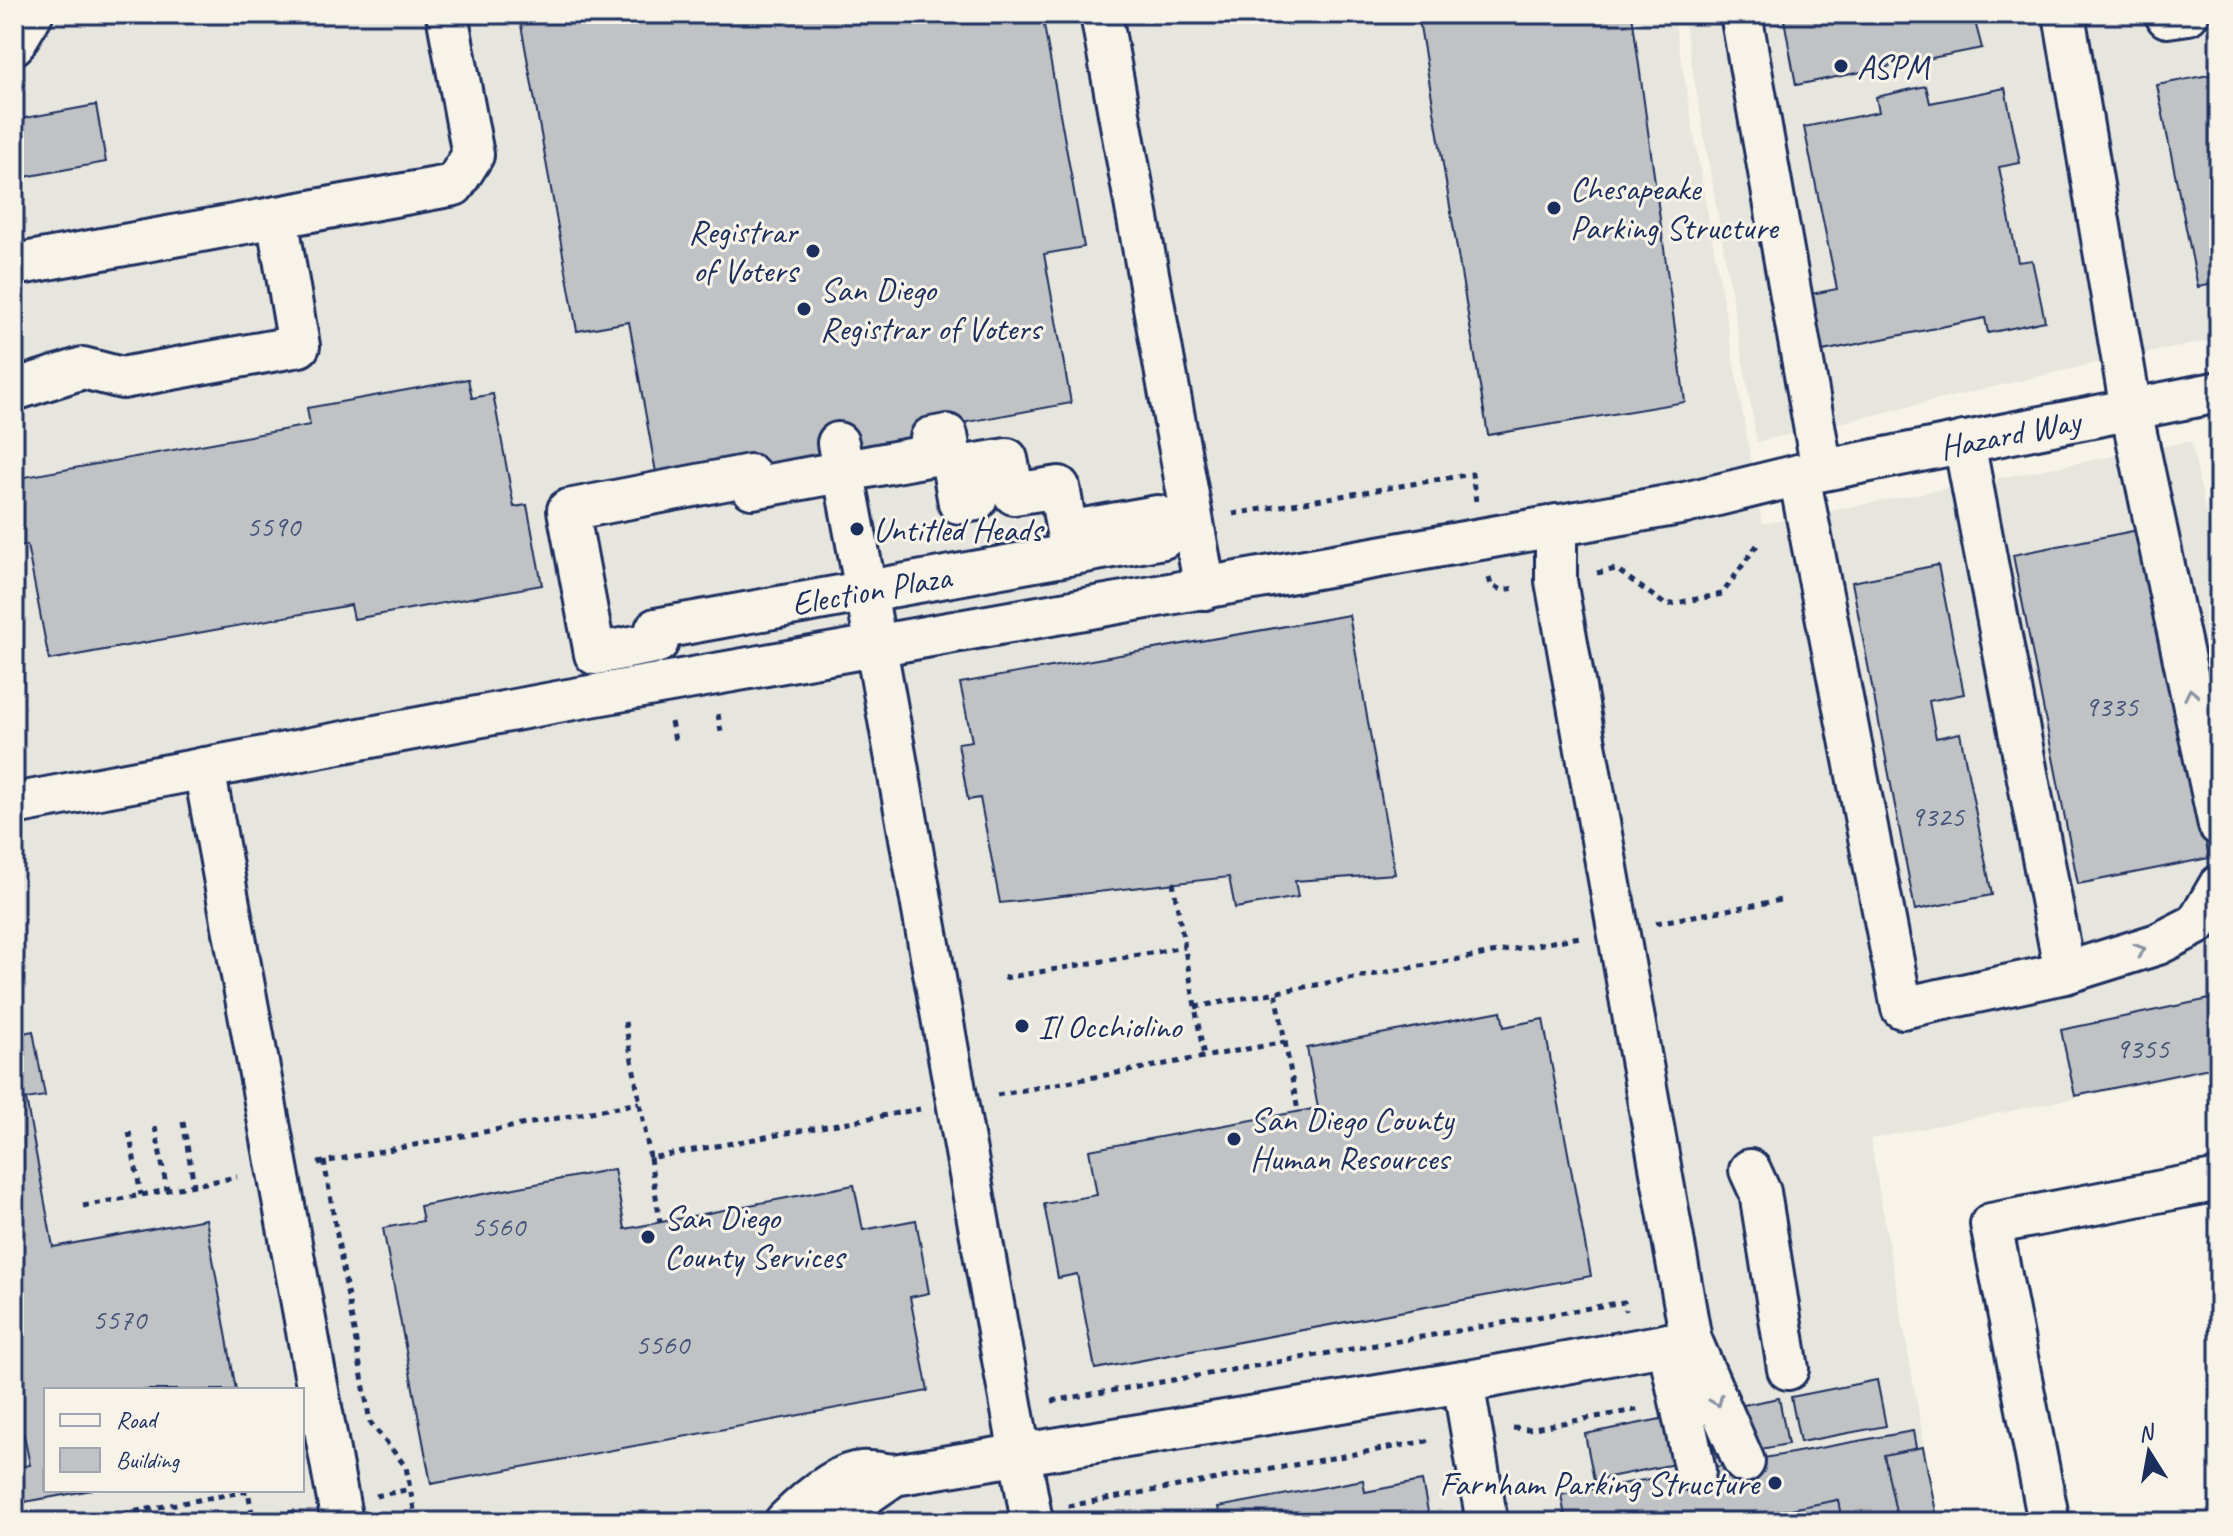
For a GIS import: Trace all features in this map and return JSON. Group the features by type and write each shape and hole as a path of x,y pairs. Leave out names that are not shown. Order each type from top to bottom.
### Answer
{"street":[{"path":"14,44 32,14"},
{"path":"14,265 454,185 473,155 447,14"},
{"path":"1101,14 1205,589"},
{"path":"1741,14 1811,473 1902,1008 2065,973 2158,944 2197,924 2219,886"},
{"path":"2064,14 2131,410 2219,825"},
{"path":"2166,14 2167,17 2188,14"},
{"path":"14,390 83,368 122,378 299,346 277,217"},
{"name":"Hazard Way","path":"14,804 1685,503 1811,473 2219,392"},
{"name":"Election Plaza","path":"947,435 959,503 976,500 971,465 1007,459 1014,494 1059,487 1067,532 1158,516 1163,538 656,629 658,642 595,654 568,510 750,475 752,488 840,457 933,455 931,438 947,435"},
{"path":"1964,442 2065,973"},
{"path":"840,457 1031,1518"},
{"path":"1556,525 1556,581 1619,930 1664,1345 1695,1471"},
{"path":"204,768 340,1513"},
{"path":"1750,1170 1760,1192 1788,1369"},
{"path":"2049,1522 1991,1224 2219,1180"},
{"path":"785,1522 826,1486 858,1471 894,1475 1463,1382 1664,1345"},
{"path":"1664,1345 1744,1462"},
{"path":"1463,1382 1487,1522"},
{"path":"834,1522 858,1500 894,1475"}],"path":[{"path":"1173,882 1204,1057"},
{"path":"1195,1007 1781,900"},
{"path":"1004,978 1185,947"},
{"path":"83,1206 639,1103 625,1022"},
{"path":"1285,1042 1298,1111"},
{"path":"183,1122 194,1185"},
{"path":"155,1127 167,1190"},
{"path":"129,1132 141,1195"},
{"path":"650,1158 660,1222"},
{"path":"324,1161 370,1422 406,1467 419,1522"},
{"path":"1011,1408 1624,1302 1664,1345 1644,1408 1528,1429 1471,1433 1031,1518"},
{"path":"251,1492 253,1519 340,1513 411,1489"},
{"path":"76,1522 245,1492"}],"shaded area":[{"path":"14,14 1673,14 1762,524 2191,441 2219,577 2219,1069 1870,1139 1938,1522 14,1522"},
{"path":"1683,14 2219,14 2219,339 2092,364 1757,442"}],"building":[{"name":"Registrar of Voters","path":"519,14 1042,14 1084,247 1044,254 1071,403 929,429 933,455 657,478 629,322 577,331"},
{"name":"Chesapeake Parking Structure","path":"1418,14 1632,14 1685,402 1488,435"},
{"name":"ASPM","path":"1783,14 1973,14 1982,48 1796,85"},
{"path":"2219,73 2219,283 2198,287 2157,85"},
{"path":"1926,86 1930,103 2005,88 2020,163 1999,167 2018,262 2032,260 2045,321 1988,333 1985,318 1818,352 1806,295 1837,289 1804,127 1879,112 1876,97"},
{"path":"96,105 106,162 14,179 14,120"},
{"path":"468,379 472,398 493,394 514,507 527,505 542,585 354,619 351,605 49,660 27,545 14,548 14,479 310,425 307,408"},
{"path":"2143,529 2209,858 2078,884 2013,555"},
{"path":"1938,565 1964,694 1929,701 1936,738 1960,733 1992,895 1915,910 1852,582"},
{"path":"1349,615 1395,874 1295,881 1298,897 1235,908 1229,877 1000,903 980,798 968,800 958,743 972,741 960,683"},
{"path":"2219,997 2219,1066 2075,1096 2061,1030"},
{"path":"1501,1011 1504,1027 1543,1019 1591,1276 1095,1369 1077,1274 1058,1278 1044,1204 1097,1195 1089,1150 1318,1108 1307,1048"},
{"path":"33,1031 45,1096 26,1099 53,1247 206,1219 236,1388 44,1388 44,1492 81,1492 24,1502 17,1467 30,1465 24,1435 14,1437 14,1035"},
{"path":"614,1169 625,1229 854,1185 863,1230 916,1220 929,1293 910,1297 928,1391 431,1484 383,1228 423,1221 420,1206"},
{"path":"1877,1380 1886,1426 1800,1442 1791,1397"},
{"path":"1779,1398 1788,1444 1702,1460 1693,1415"},
{"path":"1671,1417 1680,1463 1594,1480 1585,1434"},
{"name":"Farnham Parking Structure","path":"1913,1431 1929,1522 1566,1522 1561,1495"},
{"path":"1923,1447 1938,1522 1898,1522 1884,1455"},
{"path":"1363,1480 1365,1492 1422,1481 1430,1522 1221,1522 1218,1507"},
{"path":"1838,1500 1842,1522 1777,1522 1775,1512"}],"place":[{"name":"ASPM","path":"1841,66"},
{"name":"Chesapeake Parking Structure","path":"1554,208"},
{"name":"Registrar of Voters","path":"813,251"},
{"name":"San Diego Registrar of Voters","path":"804,309"},
{"name":"Untitled Heads","path":"857,529"},
{"name":"Il Occhiolino","path":"1022,1026"},
{"name":"San Diego County Human Resources","path":"1234,1139"},
{"name":"San Diego County Services","path":"648,1237"},
{"name":"Farnham Parking Structure","path":"1775,1483"}]}
